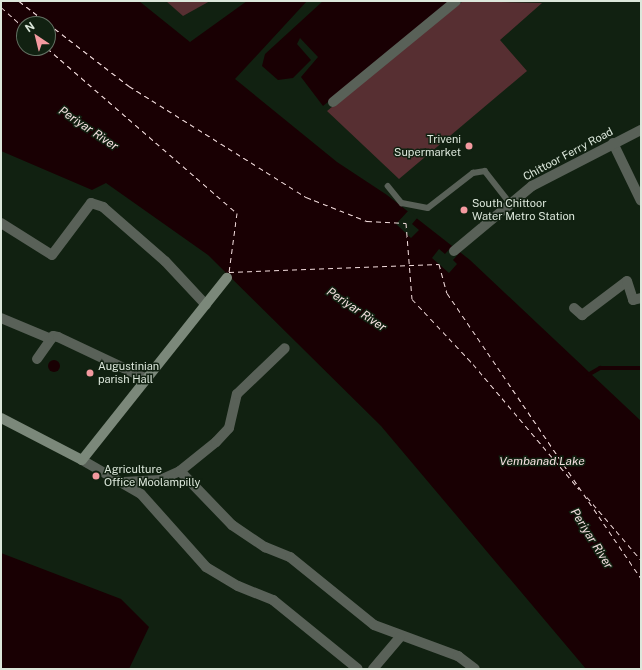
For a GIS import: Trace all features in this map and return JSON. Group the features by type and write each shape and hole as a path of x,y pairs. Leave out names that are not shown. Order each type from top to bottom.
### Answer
{"street":[{"path":"333,102 456,1"},
{"name":"Chittoor Ferry Road","path":"454,251 532,186 613,143 641,130"},
{"path":"613,143 641,201"},
{"path":"1,223 52,255 91,203 103,207 165,261 206,305"},
{"path":"82,460 227,278"},
{"path":"574,308 582,315 627,281 633,300 641,298"},
{"path":"1,318 51,339 58,337 147,379"},
{"path":"38,359 51,339"},
{"path":"122,482 160,480 180,471 230,428 237,394 284,348"},
{"path":"1,418 82,460 141,494 206,567 238,586 273,600 358,669"},
{"path":"180,471 232,525 265,547 290,557 374,625 400,637 458,656 475,669"},
{"path":"373,669 400,637"}],"lane":[{"path":"388,186 402,204 428,208 473,173 485,171 510,203"}],"shaded area":[{"path":"166,1 210,1 183,16"},
{"path":"463,1 542,3 500,40 527,71 399,179 327,111"}],"water":[{"name":"Vembanad Lake","path":"1,1 139,1 190,42 247,1 307,1 235,79 337,162 387,195 470,260 641,421 641,669 586,669 381,426 208,255 106,183 92,190 1,151"},
{"path":"323,1 450,1 323,106 301,77 318,57 300,38 297,44 311,60 293,78 278,80 262,66 265,54"},
{"path":"52,360 56,360 60,366 56,372 52,372 48,368 48,364"},
{"path":"1,553 121,599 149,627 129,669 1,669"}],"pier":[{"path":"409,210 418,217 412,224 419,230 411,238 396,224"},
{"path":"453,245 461,251 453,260 457,264 449,273 432,258 439,249 445,254"}],"waterway":[{"path":"588,375 600,368 641,368"}],"ferry route":[{"path":"19,1 129,86 306,197 367,221 406,223 412,299 473,364 579,489"},
{"path":"1,7 16,21"},
{"path":"56,56 237,213 229,272 439,264 447,293 641,578"},
{"path":"587,497 641,560"}],"place":[{"name":"Triveni Supermarket","path":"469,146"},
{"name":"South Chittoor Water Metro Station","path":"464,210"},
{"name":"Augustinian parish Hall","path":"90,373"},
{"name":"Agriculture Office Moolampilly","path":"96,476"}],"water label":[{"name":"Periyar River","path":"88,129"},
{"name":"Periyar River","path":"356,310"},
{"name":"Periyar River","path":"591,539"}]}
